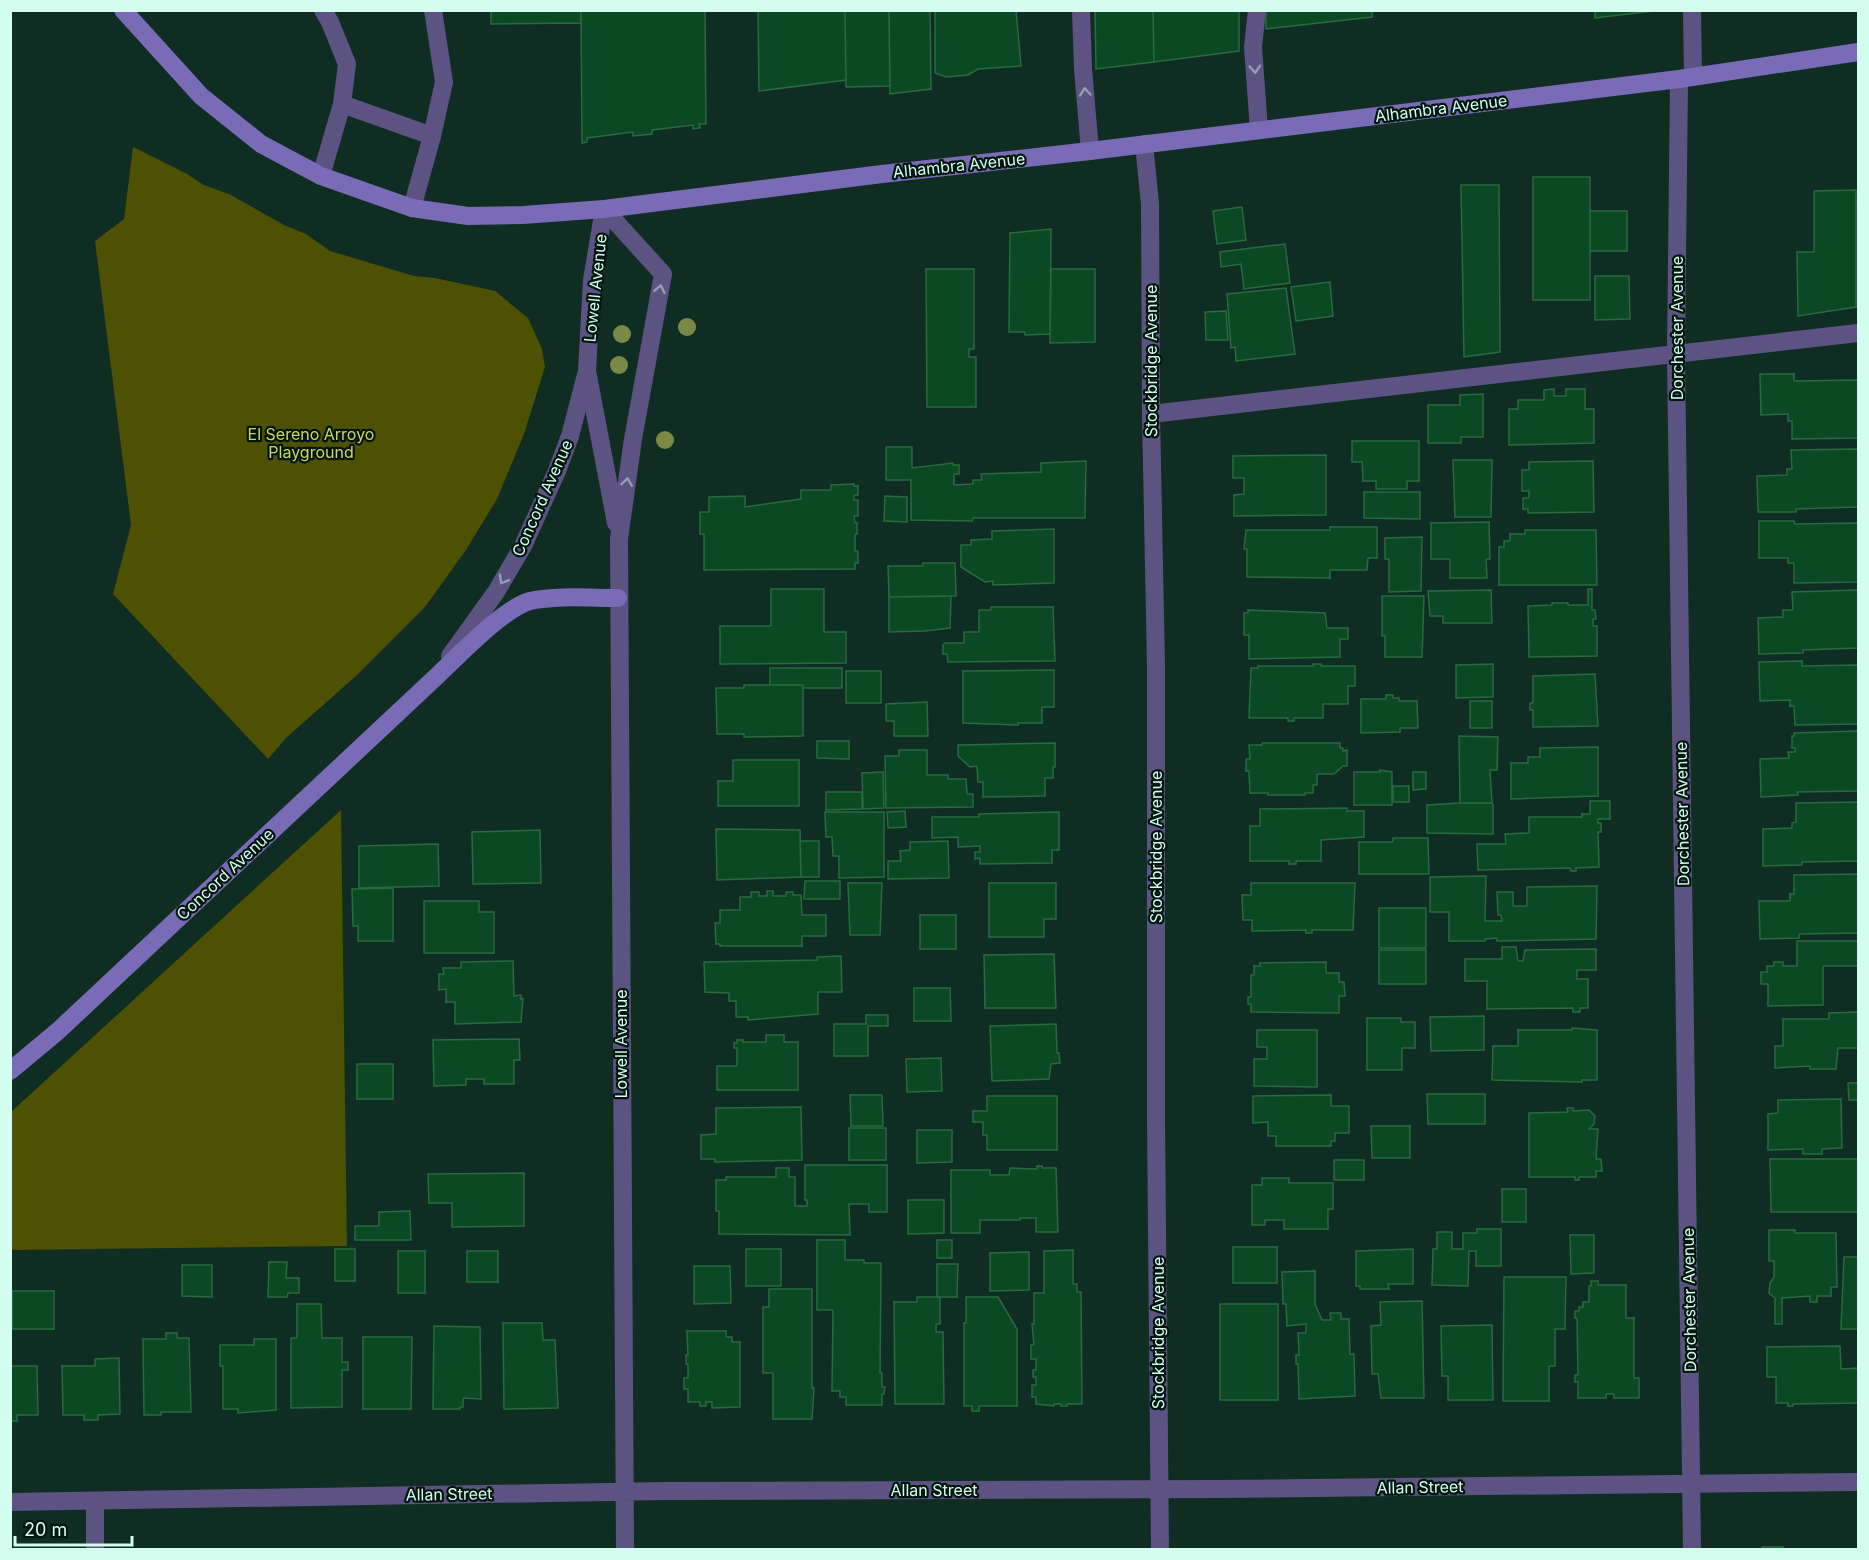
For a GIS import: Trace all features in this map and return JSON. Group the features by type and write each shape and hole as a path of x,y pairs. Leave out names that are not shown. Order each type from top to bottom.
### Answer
{"main road":[{"name":"Alhambra Avenue","path":"123,10 201,96 261,144 321,176 412,208 468,216 523,215 604,209 1686,77 1858,52"},
{"name":"Concord Avenue","path":"10,1071 58,1031 496,623 521,605 531,601 561,598 618,598"}],"street":[{"path":"321,176 342,104 346,64 323,10"},
{"path":"412,208 444,82 433,10"},
{"path":"1081,10 1090,151"},
{"path":"1257,10 1253,47 1259,130"},
{"name":"Dorchester Avenue","path":"1692,10 1686,77 1676,355 1692,1550"},
{"path":"342,104 432,136"},
{"name":"Stockbridge Avenue","path":"1144,144 1150,204 1156,667 1156,1120 1160,1550"},
{"name":"Lowell Avenue","path":"604,209 592,280 587,371 619,540"},
{"name":"Lowell Avenue","path":"604,209 663,274 633,439 619,540 625,1550"},
{"path":"1151,414 1858,333"},
{"name":"Concord Avenue","path":"437,676 496,592 523,546 570,436 587,371"},
{"name":"Allan Street","path":"10,1502 624,1491 1160,1489 1858,1482"},
{"path":"95,1501 96,1550"}],"green space":[{"name":"El Sereno Arroyo Playground","path":"133,147 204,185 231,195 284,225 306,234 330,251 414,276 435,278 495,291 528,318 542,349 545,367 524,434 497,499 466,550 425,607 356,676 286,738 268,759 113,594 131,525 95,241 124,219"},
{"path":"341,810 347,1246 11,1250 11,1112"}],"building":[{"path":"491,10 581,10 581,23 491,24"},
{"path":"581,10 705,10 706,124 699,124 700,128 693,129 693,125 652,130 652,134 633,136 633,132 587,138 587,142 582,143"},
{"path":"758,10 845,10 846,80 759,91"},
{"path":"845,10 889,10 890,86 846,87"},
{"path":"889,10 930,10 931,89 890,94"},
{"path":"935,10 1016,10 1021,66 978,69 968,75 946,77 935,73"},
{"path":"1095,10 1153,10 1154,62 1096,69"},
{"path":"1153,10 1239,10 1239,51 1154,62"},
{"path":"1266,10 1372,10 1372,17 1266,29"},
{"path":"1595,10 1662,10 1595,18"},
{"path":"1533,177 1590,177 1590,300 1533,300"},
{"path":"1461,185 1499,185 1500,352 1464,357"},
{"path":"1856,190 1856,307 1798,316 1797,252 1814,252 1814,191"},
{"path":"1856,202 1858,202 1858,306 1856,307"},
{"path":"1242,207 1246,240 1217,244 1213,211"},
{"path":"1590,211 1627,211 1627,251 1590,251"},
{"path":"1051,229 1050,334 1025,335 1025,332 1009,332 1010,233"},
{"path":"1285,244 1290,283 1244,289 1241,264 1221,267 1220,252"},
{"path":"926,269 974,269 974,349 969,349 969,357 976,357 976,407 927,407"},
{"path":"1051,269 1095,269 1095,342 1050,343"},
{"path":"1595,276 1629,276 1630,319 1595,320"},
{"path":"1330,282 1333,316 1296,321 1291,287"},
{"path":"1286,288 1295,354 1236,361 1235,347 1231,348 1227,294"},
{"path":"1226,311 1228,340 1206,340 1205,312"},
{"path":"1760,374 1794,374 1794,381 1858,380 1858,438 1792,439 1792,421 1788,421 1788,414 1761,415"},
{"path":"1554,389 1554,396 1566,396 1566,389 1585,389 1585,409 1594,409 1594,443 1509,445 1509,409 1518,409 1518,400 1544,400 1544,390"},
{"path":"1483,394 1483,437 1461,437 1461,443 1428,443 1428,405 1460,405 1460,395"},
{"path":"1352,441 1419,441 1419,481 1407,481 1407,489 1376,489 1376,481 1363,481 1362,462 1352,462"},
{"path":"886,447 912,447 912,468 953,463 953,465 959,465 959,474 954,474 954,485 973,484 973,480 982,480 981,474 1041,472 1041,463 1086,461 1085,518 911,520 911,480 886,480"},
{"path":"1858,449 1858,507 1796,509 1796,512 1758,512 1757,476 1787,475 1787,469 1792,469 1791,450"},
{"path":"1326,455 1326,515 1234,516 1234,495 1244,494 1244,478 1233,478 1233,456"},
{"path":"1453,460 1492,460 1491,517 1455,517"},
{"path":"1593,461 1594,512 1528,513 1528,509 1523,509 1523,498 1529,498 1529,491 1522,491 1522,470 1529,470 1529,462"},
{"path":"854,484 858,486 858,495 854,495 854,500 858,500 858,516 854,516 855,523 857,523 855,551 858,551 858,563 855,563 855,569 704,570 704,534 700,534 700,512 709,512 709,497 745,496 745,507 801,499 801,490 831,490 831,485"},
{"path":"1364,492 1420,492 1420,519 1364,518"},
{"path":"885,496 907,497 907,522 884,521"},
{"path":"1759,521 1794,521 1795,524 1858,523 1858,582 1794,583 1794,563 1788,563 1788,558 1759,558"},
{"path":"1489,522 1490,559 1486,559 1487,578 1450,578 1450,559 1431,559 1431,523"},
{"path":"1330,527 1377,527 1377,558 1368,558 1367,570 1330,570 1330,578 1247,577 1247,549 1244,549 1246,530 1330,530"},
{"path":"1054,529 1054,583 993,585 993,581 985,582 961,567 961,545 971,545 971,540 992,539 992,531"},
{"path":"1525,530 1596,530 1597,585 1499,585 1499,547 1504,547 1504,541 1510,541 1510,534 1525,534"},
{"path":"1422,537 1421,591 1389,592 1389,559 1385,559 1385,538"},
{"path":"923,563 955,563 956,596 889,597 888,566 923,566"},
{"path":"771,589 824,589 824,632 846,632 846,663 720,664 720,626 771,626"},
{"path":"1588,589 1592,589 1592,610 1595,610 1596,619 1593,619 1593,626 1597,626 1597,656 1529,657 1528,606 1552,605 1552,603 1588,605"},
{"path":"1491,590 1492,623 1443,623 1443,616 1430,616 1428,591"},
{"path":"1858,590 1858,648 1759,654 1758,618 1783,617 1783,610 1793,610 1792,592"},
{"path":"951,596 950,628 889,632 889,597"},
{"path":"1382,596 1424,596 1422,657 1385,657 1385,636 1382,636"},
{"path":"991,607 1053,607 1055,661 948,662 947,654 943,654 943,645 945,643 964,643 964,632 979,632 979,610 991,610"},
{"path":"1248,610 1325,613 1327,628 1348,628 1348,639 1340,639 1340,657 1249,659 1249,635 1244,635 1244,613 1248,613"},
{"path":"1802,661 1802,666 1858,665 1858,724 1795,725 1794,706 1790,706 1790,700 1760,701 1759,662"},
{"path":"1313,664 1355,666 1355,686 1348,686 1348,704 1323,704 1323,718 1294,718 1294,721 1288,721 1288,718 1249,718 1251,668 1313,666"},
{"path":"1493,664 1493,697 1456,698 1456,665"},
{"path":"770,668 842,668 842,688 770,685"},
{"path":"1054,670 1054,707 1042,707 1042,723 1018,723 1018,725 963,723 963,671"},
{"path":"846,671 881,671 881,703 846,703"},
{"path":"1595,674 1598,726 1533,727 1533,710 1530,710 1530,703 1533,703 1533,676"},
{"path":"744,685 803,685 803,736 744,737 744,734 717,734 716,688 744,688"},
{"path":"1386,695 1393,695 1393,698 1399,698 1399,701 1417,701 1418,728 1400,728 1400,732 1361,733 1361,699 1386,699"},
{"path":"1470,701 1492,701 1492,728 1470,728"},
{"path":"927,702 928,736 894,736 894,721 886,721 886,704"},
{"path":"1858,731 1858,791 1797,792 1798,795 1761,797 1760,759 1789,758 1788,752 1795,752 1795,748 1792,748 1794,733"},
{"path":"1459,736 1498,737 1497,770 1490,770 1492,803 1460,803"},
{"path":"817,741 849,741 849,759 817,758"},
{"path":"1055,743 1053,778 1045,778 1045,796 983,797 983,782 978,782 977,766 970,767 958,756 958,745"},
{"path":"1262,743 1340,743 1343,751 1347,750 1347,766 1343,766 1334,774 1317,774 1317,785 1313,785 1313,793 1268,795 1268,793 1250,793 1249,771 1246,771 1246,759 1250,759 1249,745 1262,745"},
{"path":"1598,747 1598,796 1511,799 1511,763 1528,763 1528,757 1540,757 1540,748"},
{"path":"899,750 927,750 927,775 948,775 948,779 966,779 967,794 973,794 973,807 886,808 885,756 899,756"},
{"path":"733,760 799,760 799,806 718,806 718,781 733,781"},
{"path":"1380,770 1392,772 1392,805 1354,805 1354,772 1380,772"},
{"path":"883,772 884,808 863,809 862,773"},
{"path":"1413,772 1426,772 1426,789 1413,790"},
{"path":"1393,786 1409,786 1409,802 1393,802"},
{"path":"826,792 862,792 862,809 826,810"},
{"path":"1590,801 1610,801 1610,819 1598,819 1598,823 1601,823 1601,832 1598,832 1599,867 1576,868 1576,871 1571,871 1570,868 1478,870 1477,844 1506,844 1505,834 1529,833 1529,817 1582,817 1582,814 1590,814"},
{"path":"1858,802 1858,861 1802,862 1802,865 1763,866 1763,829 1792,828 1792,823 1796,822 1796,803"},
{"path":"1492,803 1493,834 1427,833 1427,805"},
{"path":"1347,808 1347,811 1364,811 1364,837 1321,840 1321,861 1296,861 1296,864 1289,864 1289,861 1250,861 1250,826 1260,826 1260,809"},
{"path":"905,811 906,827 888,828 887,812"},
{"path":"825,812 884,812 884,877 839,878 839,856 833,856 832,837 826,837"},
{"path":"1059,812 1059,850 1052,850 1052,863 980,864 980,858 975,859 975,852 980,852 980,846 958,847 958,837 932,838 932,817 979,817 979,814"},
{"path":"716,829 800,830 801,877 717,880"},
{"path":"540,830 541,883 473,884 472,832"},
{"path":"1393,838 1428,838 1429,874 1359,874 1359,842 1393,842"},
{"path":"800,841 819,841 819,877 801,877"},
{"path":"948,841 949,878 888,879 888,861 901,861 900,851 910,850 910,842"},
{"path":"438,844 439,886 359,888 359,846"},
{"path":"1858,874 1858,933 1799,934 1799,938 1760,939 1759,901 1790,901 1790,894 1794,894 1794,875"},
{"path":"1486,876 1485,921 1502,921 1501,915 1498,915 1497,892 1513,892 1513,906 1527,906 1527,887 1597,886 1596,939 1497,941 1497,938 1485,939 1485,941 1449,941 1449,912 1430,912 1430,877"},
{"path":"805,881 840,881 840,899 804,899"},
{"path":"848,883 882,883 880,935 850,935"},
{"path":"989,883 1056,883 1056,919 1044,919 1044,937 989,937"},
{"path":"1251,883 1355,883 1353,930 1312,930 1312,933 1306,933 1306,930 1252,931 1252,920 1243,920 1242,895 1251,895"},
{"path":"393,888 393,941 358,941 358,926 353,926 352,889"},
{"path":"767,891 773,891 773,896 786,896 786,892 801,895 802,915 826,915 826,936 802,936 802,946 720,946 716,944 715,923 720,923 720,910 740,910 740,897 751,897 751,892 759,892 759,896 767,896"},
{"path":"424,901 479,901 479,912 494,912 494,953 424,953"},
{"path":"1379,908 1426,908 1426,948 1379,948"},
{"path":"920,915 956,915 956,949 920,949"},
{"path":"1797,941 1858,941 1858,966 1823,966 1823,1005 1768,1006 1768,984 1761,984 1761,972 1767,972 1767,966 1774,966 1774,962 1783,962 1783,966 1797,966"},
{"path":"1502,947 1516,947 1518,961 1523,961 1525,950 1596,949 1596,970 1577,970 1577,979 1588,979 1588,1008 1580,1008 1580,1012 1573,1012 1573,1008 1487,1009 1487,981 1465,981 1465,959 1502,959"},
{"path":"1379,950 1426,950 1426,984 1379,984"},
{"path":"1054,954 1056,1008 985,1008 984,955"},
{"path":"841,956 842,992 818,992 818,1014 748,1020 748,1017 736,1017 736,1001 729,1001 729,993 705,992 704,962 817,960 817,957"},
{"path":"513,961 514,996 521,995 523,999 521,1022 455,1024 455,1002 446,1002 446,989 439,990 439,974 444,974 443,968 461,968 461,962"},
{"path":"1326,962 1326,973 1339,973 1339,982 1344,982 1345,996 1339,996 1339,1013 1251,1012 1248,997 1251,997 1251,975 1254,975 1254,966 1260,966 1260,963"},
{"path":"914,988 950,988 951,1021 914,1021"},
{"path":"1858,1012 1858,1048 1838,1048 1836,1069 1810,1069 1810,1066 1775,1068 1775,1046 1783,1046 1783,1019 1829,1019 1829,1013"},
{"path":"866,1015 888,1015 888,1026 868,1026 868,1056 834,1056 834,1024 866,1024"},
{"path":"1484,1016 1484,1050 1431,1051 1430,1017"},
{"path":"1367,1018 1401,1018 1401,1022 1415,1022 1415,1048 1402,1048 1402,1070 1367,1070"},
{"path":"1056,1024 1057,1053 1059,1053 1060,1063 1051,1064 1049,1079 992,1081 990,1026"},
{"path":"1572,1028 1597,1030 1597,1080 1582,1080 1582,1082 1492,1080 1493,1046 1518,1046 1518,1030 1572,1030"},
{"path":"1257,1030 1317,1030 1317,1087 1254,1086 1254,1059 1267,1059 1267,1047 1257,1047"},
{"path":"766,1035 784,1035 784,1042 798,1042 798,1090 717,1090 717,1066 737,1066 737,1048 734,1048 734,1043 737,1043 737,1040 766,1042"},
{"path":"519,1039 520,1060 514,1060 514,1084 484,1084 484,1079 466,1079 466,1085 434,1086 433,1040"},
{"path":"941,1058 942,1091 907,1092 906,1059"},
{"path":"357,1064 393,1064 393,1099 357,1099"},
{"path":"1848,1083 1858,1083 1858,1100 1849,1100"},
{"path":"1427,1094 1485,1094 1485,1124 1428,1124"},
{"path":"850,1095 882,1095 883,1126 851,1126"},
{"path":"1331,1095 1331,1106 1349,1106 1349,1133 1335,1133 1335,1141 1331,1141 1331,1146 1276,1146 1276,1136 1268,1136 1268,1122 1253,1123 1253,1096"},
{"path":"987,1096 1057,1096 1057,1150 987,1150 987,1135 983,1135 983,1122 973,1122 973,1111 987,1111"},
{"path":"1841,1099 1842,1148 1822,1149 1822,1154 1803,1154 1803,1149 1768,1150 1768,1114 1778,1113 1778,1100"},
{"path":"801,1107 802,1160 715,1162 715,1159 701,1159 701,1135 716,1134 716,1108"},
{"path":"1567,1108 1573,1108 1573,1111 1589,1110 1595,1116 1594,1124 1589,1129 1598,1129 1596,1159 1601,1159 1602,1171 1596,1171 1596,1177 1579,1177 1579,1180 1575,1180 1575,1177 1529,1177 1529,1113 1568,1112"},
{"path":"1371,1126 1410,1126 1410,1158 1372,1158"},
{"path":"849,1128 886,1128 886,1160 849,1160"},
{"path":"917,1130 952,1130 952,1162 917,1163"},
{"path":"1770,1159 1858,1159 1858,1212 1771,1212"},
{"path":"1334,1160 1364,1160 1364,1180 1334,1180"},
{"path":"805,1165 887,1165 887,1212 869,1212 869,1204 849,1204 850,1235 719,1234 716,1180 726,1180 726,1177 776,1177 776,1168 789,1168 789,1177 795,1177 795,1206 807,1206"},
{"path":"1037,1166 1056,1168 1058,1232 1036,1232 1036,1218 1020,1218 1020,1220 980,1220 980,1233 951,1233 951,1170 990,1170 990,1175 1009,1175 1010,1168 1037,1169"},
{"path":"524,1173 524,1226 452,1227 452,1203 429,1203 428,1174"},
{"path":"1262,1178 1289,1178 1289,1183 1333,1183 1333,1209 1328,1209 1328,1229 1284,1229 1284,1220 1265,1220 1265,1225 1252,1225 1252,1185 1262,1185"},
{"path":"1502,1189 1526,1189 1526,1222 1502,1222"},
{"path":"908,1200 944,1200 944,1233 908,1234"},
{"path":"410,1211 411,1240 355,1240 355,1226 379,1226 379,1212"},
{"path":"1477,1229 1501,1229 1501,1266 1476,1266 1476,1251 1469,1251 1468,1286 1432,1285 1433,1249 1437,1249 1437,1232 1452,1232 1452,1249 1463,1249 1463,1233 1477,1233"},
{"path":"1769,1230 1795,1230 1795,1233 1836,1233 1837,1287 1831,1287 1831,1296 1817,1296 1817,1302 1810,1302 1810,1296 1782,1298 1782,1324 1775,1324 1775,1298 1769,1293 1770,1283 1774,1277 1774,1261 1769,1261"},
{"path":"1570,1235 1594,1235 1594,1273 1571,1274"},
{"path":"817,1240 845,1240 845,1260 881,1263 880,1373 882,1373 882,1387 885,1387 884,1394 882,1394 882,1405 846,1405 846,1397 840,1397 840,1391 832,1391 833,1310 817,1310"},
{"path":"937,1240 952,1240 952,1258 937,1258"},
{"path":"1233,1247 1277,1247 1277,1283 1233,1283"},
{"path":"335,1249 355,1249 355,1281 335,1281"},
{"path":"746,1249 781,1249 781,1286 746,1286"},
{"path":"1413,1249 1413,1284 1388,1284 1389,1289 1360,1289 1360,1286 1356,1286 1356,1251"},
{"path":"1073,1250 1073,1284 1077,1284 1077,1292 1081,1292 1082,1404 1061,1406 1061,1404 1054,1404 1054,1406 1036,1404 1036,1397 1032,1397 1032,1385 1036,1385 1033,1370 1036,1370 1036,1359 1031,1359 1031,1345 1034,1345 1032,1324 1034,1324 1034,1293 1044,1293 1044,1251"},
{"path":"398,1251 425,1251 425,1293 398,1293"},
{"path":"467,1251 498,1251 498,1282 467,1282"},
{"path":"1029,1252 1029,1290 990,1291 990,1253"},
{"path":"1844,1257 1858,1257 1858,1329 1841,1329"},
{"path":"269,1262 287,1262 286,1278 299,1278 299,1293 288,1293 287,1297 268,1297"},
{"path":"937,1264 958,1264 957,1297 937,1297"},
{"path":"182,1265 212,1265 212,1297 182,1296"},
{"path":"694,1266 730,1266 731,1303 694,1304"},
{"path":"1315,1271 1315,1304 1322,1320 1331,1320 1330,1313 1341,1313 1341,1319 1349,1319 1350,1354 1354,1354 1355,1396 1299,1399 1298,1364 1296,1364 1296,1355 1299,1355 1298,1333 1306,1333 1306,1324 1287,1326 1286,1304 1283,1304 1282,1272"},
{"path":"1504,1277 1566,1277 1565,1329 1555,1329 1555,1366 1549,1366 1549,1401 1503,1401"},
{"path":"1591,1281 1598,1281 1598,1285 1626,1285 1626,1318 1634,1318 1634,1378 1639,1378 1639,1398 1614,1398 1614,1394 1606,1394 1606,1398 1578,1398 1578,1382 1575,1382 1575,1375 1578,1375 1575,1311 1583,1307 1583,1302 1589,1302"},
{"path":"769,1289 812,1289 812,1388 814,1388 812,1419 773,1419 773,1373 763,1373 763,1307 769,1307"},
{"path":"12,1291 54,1291 54,1329 12,1329"},
{"path":"917,1297 940,1297 940,1324 936,1324 936,1332 943,1332 944,1404 895,1404 894,1302 917,1302"},
{"path":"966,1297 998,1297 1017,1329 1017,1406 979,1406 979,1411 972,1411 972,1406 964,1406"},
{"path":"1422,1301 1424,1398 1381,1398 1378,1374 1372,1374 1371,1326 1381,1325 1380,1302"},
{"path":"297,1304 321,1304 322,1338 342,1338 342,1362 348,1362 348,1370 342,1370 342,1407 291,1408 291,1338 297,1338"},
{"path":"1220,1304 1278,1304 1278,1400 1220,1400"},
{"path":"503,1323 542,1323 543,1340 555,1340 558,1408 504,1409"},
{"path":"1492,1325 1493,1400 1448,1400 1448,1376 1442,1376 1441,1326"},
{"path":"434,1326 480,1327 481,1399 463,1398 463,1407 460,1409 433,1409"},
{"path":"687,1331 726,1331 726,1337 732,1337 732,1342 740,1342 740,1407 712,1408 712,1402 706,1402 706,1406 700,1406 700,1402 688,1402 688,1389 684,1389 684,1378 688,1378"},
{"path":"166,1333 177,1333 177,1338 189,1338 191,1412 161,1412 161,1415 144,1415 143,1339 166,1339"},
{"path":"363,1337 412,1337 411,1409 363,1409"},
{"path":"254,1339 276,1339 276,1410 238,1413 238,1409 223,1409 223,1366 220,1366 220,1345 254,1345"},
{"path":"1840,1346 1841,1369 1858,1368 1858,1403 1788,1406 1788,1403 1776,1403 1776,1377 1767,1377 1767,1347"},
{"path":"119,1358 120,1414 98,1415 98,1420 84,1420 84,1415 63,1415 62,1366 95,1366 95,1359"},
{"path":"10,1366 37,1366 38,1415 17,1415 17,1421 10,1421"},
{"path":"1762,1547 1783,1547 1783,1550 1762,1550"}]}
